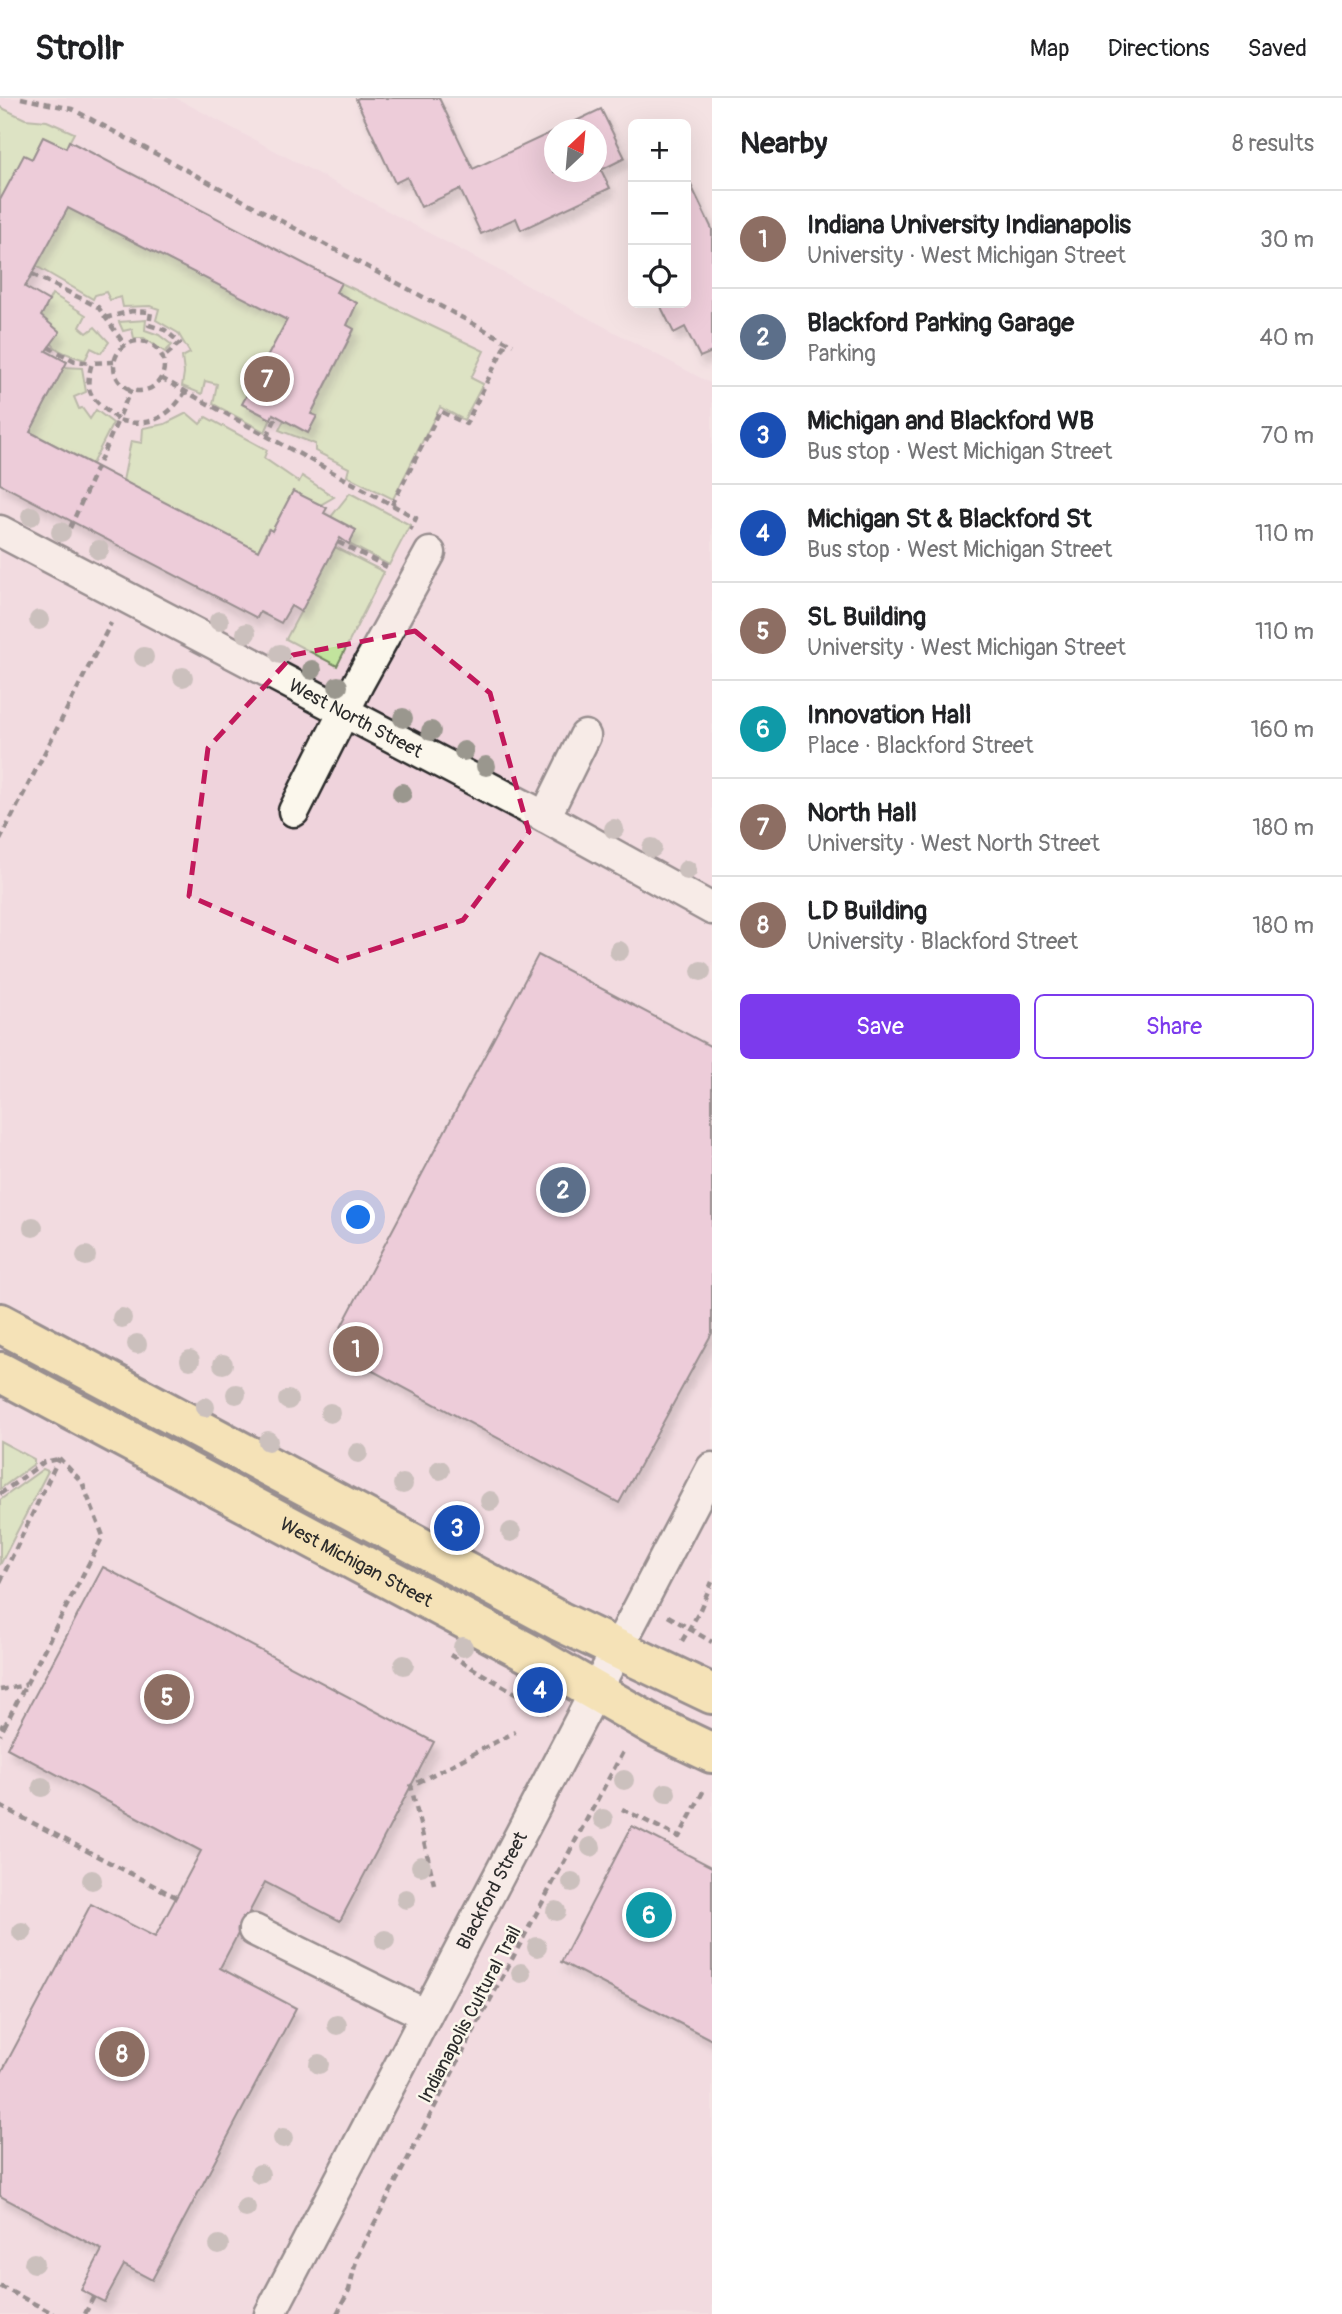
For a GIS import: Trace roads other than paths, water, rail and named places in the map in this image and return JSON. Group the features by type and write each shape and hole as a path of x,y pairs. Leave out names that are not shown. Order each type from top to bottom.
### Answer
{"main road":[{"path":"0,1323 535,1608 712,1694"},
{"name":"West Michigan Street","path":"0,1373 532,1655 657,1727 712,1753"}],"street":[{"name":"West North Street","path":"0,531 545,817 712,909"},
{"path":"294,811 343,713 418,545"},
{"path":"545,817 585,736"},
{"name":"Blackford Street","path":"270,2314 712,1468"},
{"path":"254,1930 426,2015"}],"place":[{"name":"North Hall","path":"267,379"},
{"name":"Blackford Parking Garage","path":"563,1190"},
{"name":"Indiana University Indianapolis","path":"356,1349"},
{"name":"Michigan and Blackford WB","path":"457,1528"},
{"name":"Michigan St & Blackford St","path":"540,1690"},
{"name":"SL Building","path":"167,1697"},
{"name":"Innovation Hall","path":"649,1915"},
{"name":"LD Building","path":"122,2054"}]}
